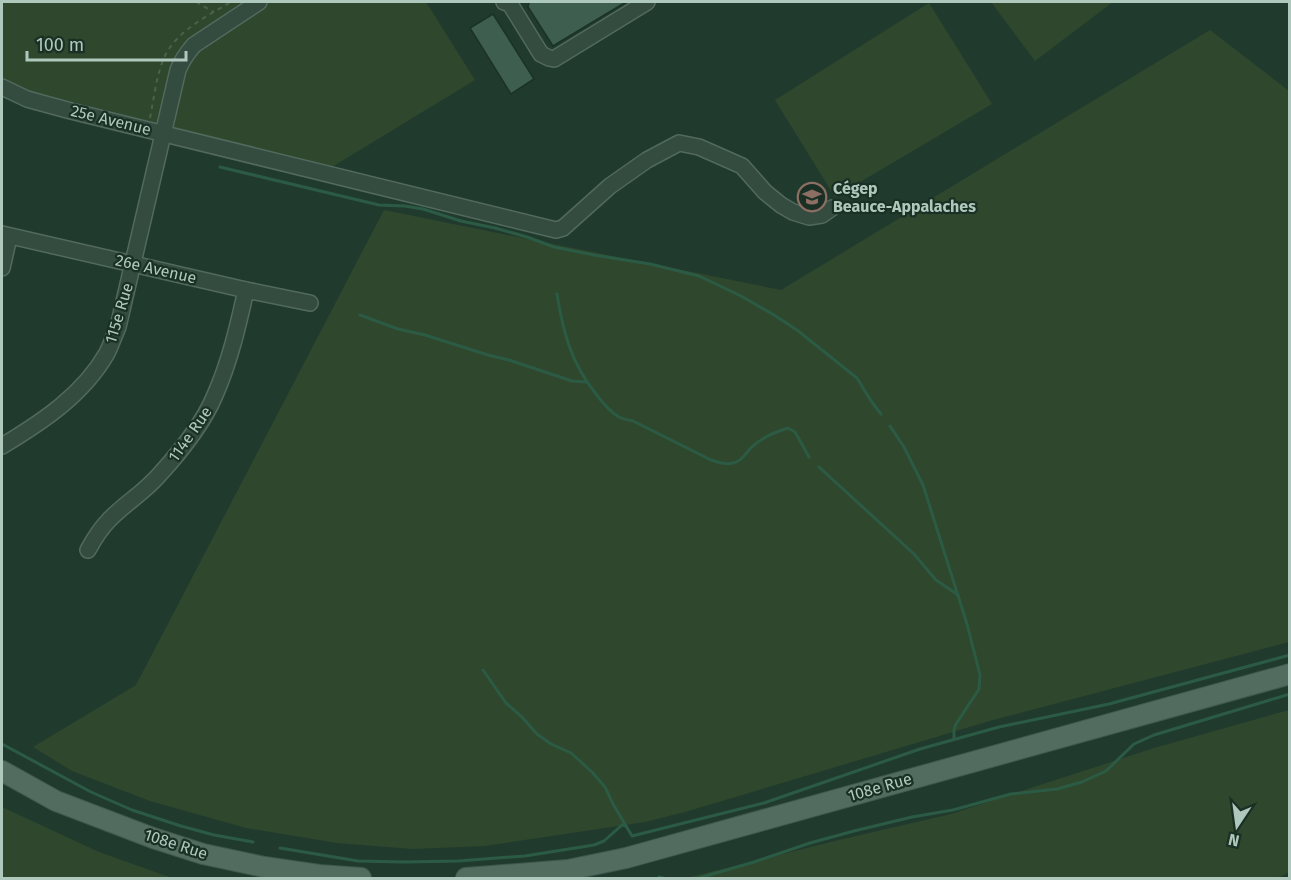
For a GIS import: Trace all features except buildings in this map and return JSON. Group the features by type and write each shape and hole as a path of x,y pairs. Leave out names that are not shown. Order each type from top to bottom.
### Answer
{"main road":[{"name":"108e Rue","path":"466,879 568,870 626,858 1290,674"},
{"name":"108e Rue","path":"2,771 56,801 153,838 263,873 361,879"}],"street":[{"name":"115e Rue","path":"2,446 31,429 59,408 83,386 108,351 118,327 134,264 178,70 188,52 259,2"},
{"path":"504,2 510,4 541,54 554,59 647,2"},
{"name":"25e Avenue","path":"2,87 27,99 556,230 563,228 610,186 637,166 679,143 699,147 742,166 765,192 793,212 809,217 822,215 832,208"},
{"path":"2,268 5,235"},
{"name":"26e Avenue","path":"5,235 310,303"},
{"name":"114e Rue","path":"88,550 111,518 159,476 201,421 215,397 227,366 246,290"}],"path":[{"path":"196,2 214,12"}],"green space":[{"path":"2,2 426,2 475,80 332,167 22,89 2,77"},
{"path":"991,2 1113,2 1035,61"},
{"path":"929,3 992,104 835,197 775,100"},
{"path":"1210,30 1289,91 1289,642 993,720 685,812 645,822 485,846 413,849 337,843 246,828 150,801 72,771 33,747 136,685 384,210 781,290"},
{"path":"1289,710 1289,872 1278,878 686,878 951,814 1154,748"},
{"path":"2,807 99,852 172,878 2,878"}],"waterway":[{"path":"220,167 379,205 423,209 527,237 554,247 650,264 699,276 741,296 797,330 857,378 881,414"},
{"path":"557,294 565,334 574,359 587,382 609,410 616,415 720,463 728,464 740,460 761,440 788,428 795,432 809,457"},
{"path":"360,315 398,329 509,360 572,381 586,382"},
{"path":"890,426 904,447 923,485 967,624 980,675 979,689 956,724 954,739"},
{"path":"819,467 914,554 936,580 958,595"},
{"path":"483,670 506,703 537,734 551,744 571,753 592,772 605,787 632,836 764,803 920,749 999,727 1109,704 1290,655"},
{"path":"699,878 854,831 953,810 1011,794 1057,789 1082,782 1106,771 1134,744 1154,735 1290,694"},
{"path":"2,744 91,792 132,810 214,835 253,842"},
{"path":"280,848 358,861 458,861 525,856 594,845 604,841 622,825 626,826"},
{"path":"659,877 663,878"}],"place":[{"name":"Cégep Beauce-Appalaches","path":"812,197"}]}
